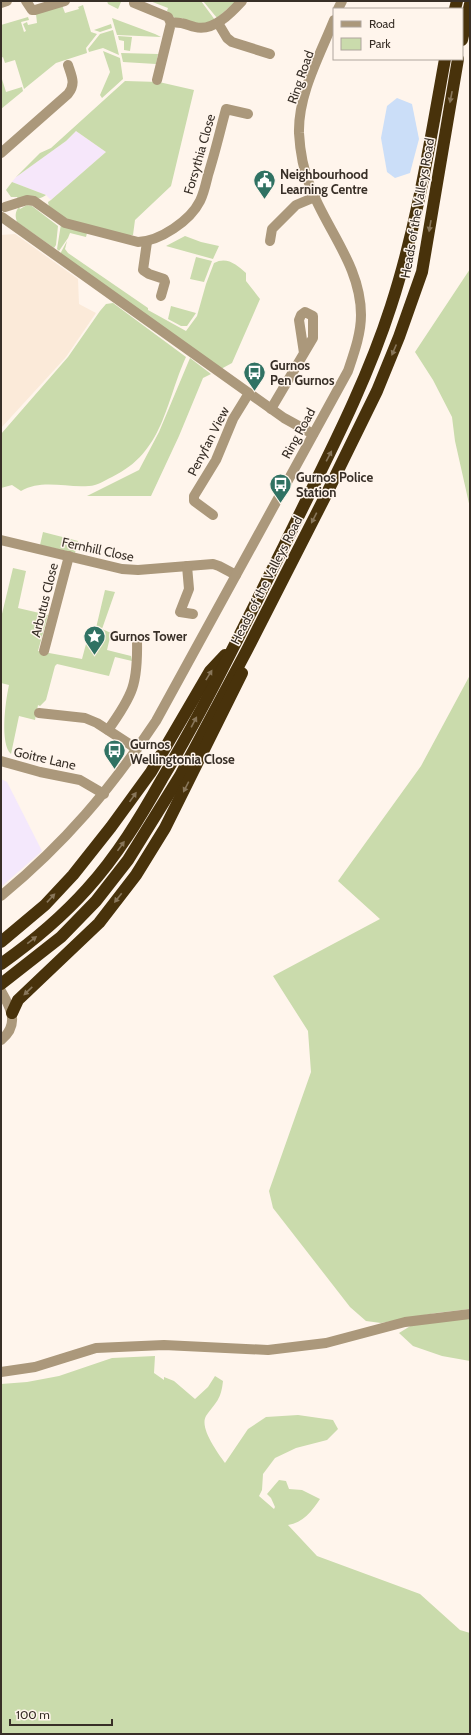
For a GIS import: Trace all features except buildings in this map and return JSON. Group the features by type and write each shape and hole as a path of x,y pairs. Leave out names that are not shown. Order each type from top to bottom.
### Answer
{"highway":[{"path":"463,36 470,4"},
{"name":"Heads of the Valleys Road","path":"1,964 48,927 86,890 122,846 172,764 235,644 335,445 368,368 391,306 410,237 445,60"},
{"name":"Heads of the Valleys Road","path":"1,984 61,937 96,901 128,860 180,776 247,650 377,391 402,330 422,272 458,60"},
{"path":"1,942 45,905 73,875 111,828 151,772 210,671 235,644"},
{"path":"12,1013 18,1000 99,923 136,875 165,828 242,677 247,650"}],"street":[{"path":"1,3 7,1"},
{"path":"26,1 32,10 34,10 65,1"},
{"path":"171,23 177,22 193,27 204,28 218,23 242,1"},
{"path":"134,3 168,17 171,23 157,80"},
{"name":"Ring Road","path":"1,896 66,837 79,823 104,794 156,721 348,370 355,351 361,315 355,276 315,197 302,160 299,131 301,110 306,90 333,22"},
{"path":"218,23 227,38 232,42 270,54"},
{"path":"1,153 73,88 73,82 68,65"},
{"name":"Forsythia Close","path":"147,242 181,224 198,204 211,165 226,109 248,114"},
{"path":"1,197 2,214"},
{"path":"270,241 272,229 296,205 315,197"},
{"path":"2,214 27,200 34,201 65,223 138,242 147,242 143,270 149,274 164,279 165,282 161,296"},
{"path":"2,214 271,409 312,434"},
{"path":"271,409 304,352"},
{"name":"Penyfan View","path":"213,515 197,504 194,501 194,496 216,460 233,419 249,393"},
{"name":"Fernhill Close","path":"1,540 122,569 138,570 212,564 236,575"},
{"name":"Arbutus Close","path":"44,651 69,556"},
{"path":"187,566 189,589 180,612 193,614"},
{"path":"108,730 126,705 132,691 138,665 137,640"},
{"path":"39,713 85,718 97,723 137,749"},
{"name":"Goitre Lane","path":"1,761 40,772 80,780 104,794"},
{"path":"1,1040 10,1027 12,1013 3,995"},
{"path":"1,1372 35,1367 96,1348 164,1345 268,1350 326,1343 405,1322 470,1314"}],"shaded area":[{"path":"76,131 106,152 51,200 46,195 12,182 16,177 66,141"},
{"path":"15,234 78,279 79,304 96,313 66,357 1,428 1,235"},
{"path":"1,779 7,782 42,851 1,887"}],"green space":[{"path":"107,1 121,2 118,9 108,4"},
{"path":"150,1 201,1 215,20 207,25 183,20 183,18 176,19 167,11 168,8"},
{"path":"203,1 236,1 217,18"},
{"path":"62,5 65,13 79,9 78,7 83,5 91,32 97,34 86,48 87,53 56,63 24,89 15,60 5,63 3,57 1,58 1,25 28,17 29,20 21,22 24,32 26,31 23,24 27,22 28,25 37,23 36,14"},
{"path":"112,18 155,34 161,37 117,35"},
{"path":"111,24 112,28 100,32 94,30"},
{"path":"113,30 119,55 103,48 89,52 88,49 100,34"},
{"path":"118,36 132,37 130,51 124,50 124,41 119,40"},
{"path":"103,51 120,58 123,79 102,98 100,95 110,72"},
{"path":"121,53 158,54 156,64 123,62"},
{"path":"1,76 6,92 22,87 23,91 1,109"},
{"path":"125,81 159,82 194,90 171,186 135,220 133,235 126,236 72,221 63,217 49,207 48,202 106,152 76,131 66,141 16,177 40,153 51,148"},
{"path":"12,182 46,195 33,199 18,199 17,197 11,197 6,190"},
{"path":"27,205 32,206 58,226 56,245 54,248 17,222 16,214 19,207 20,209"},
{"path":"61,224 87,233 86,237 70,233 59,251 57,249"},
{"path":"185,236 201,242 219,246 213,259 166,246"},
{"path":"67,241 65,249 68,253 148,308 148,310 186,331 197,316 206,284 214,263 223,260 232,262 239,267 246,273 246,281 260,299 232,363 221,369 60,254"},
{"path":"196,257 212,261 204,282 190,279"},
{"path":"470,269 470,508 455,441 452,417 433,380 415,352"},
{"path":"113,303 186,357 161,425 153,440 143,454 129,467 95,485 37,485 21,491 12,485 1,488 1,434 68,357 100,311 106,304"},
{"path":"171,306 196,313 187,326 181,326 168,319"},
{"path":"190,358 211,374 203,378 179,436 151,496 87,496 139,470 159,432"},
{"path":"43,532 78,541 75,553 40,545"},
{"path":"13,568 26,571 18,608 48,615 38,651 82,659 86,644 92,645 105,590 115,592 102,629 111,633 107,650 131,656 132,661 115,657 109,676 57,664 55,666 46,700 40,706 38,705 35,720 19,716 11,754 5,742 4,733 6,702 9,685 1,683 1,618"},
{"path":"470,675 470,1309 436,1313 381,1323 366,1321 350,1307 273,1208 269,1191 311,1072 308,1031 273,976 380,919 338,881 421,766"},
{"path":"470,1318 470,1361 442,1356 413,1346 399,1333 412,1325"},
{"path":"155,1356 154,1373 164,1380 164,1377 174,1381 195,1399 208,1387 215,1376 223,1381 219,1397 206,1416 205,1427 210,1440 225,1463 248,1429 266,1417 298,1415 333,1420 338,1429 327,1440 296,1448 275,1458 263,1474 262,1490 259,1496 274,1509 275,1507 271,1498 267,1494 279,1480 286,1481 289,1489 302,1490 320,1499 303,1519 288,1525 317,1556 420,1594 460,1630 470,1633 470,1734 1,1734 1,1384 27,1382 59,1376 112,1358"}],"water":[{"path":"397,98 412,104 419,139 410,173 395,178 387,172 381,138 387,106"}],"place":[{"name":"Neighbourhood Learning Centre","path":"265,200"},
{"name":"Gurnos Pen Gurnos","path":"255,392"},
{"name":"Gurnos Police Station","path":"281,504"},
{"name":"Gurnos Tower","path":"95,656"},
{"name":"Gurnos Wellingtonia Close","path":"114,770"}]}
